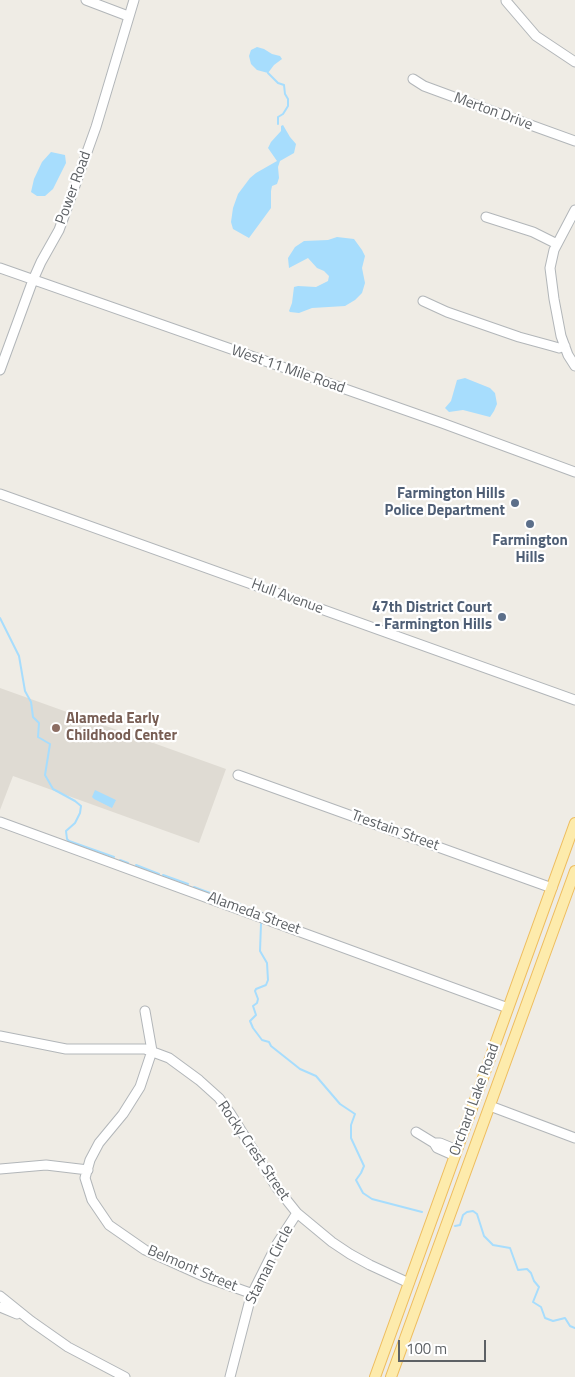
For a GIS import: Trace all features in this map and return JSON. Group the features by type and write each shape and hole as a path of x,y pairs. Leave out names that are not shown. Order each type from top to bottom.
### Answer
{"main road":[{"name":"Orchard Lake Road","path":"375,1377 575,823"},
{"path":"568,843 570,850 575,854"},
{"name":"Orchard Lake Road","path":"393,1374 575,871"},
{"path":"529,998 532,975 548,932 546,926 539,923"},
{"path":"490,1059 489,1062 492,1069 501,1074"},
{"path":"435,1256 434,1244 448,1206 445,1200 439,1197"},
{"path":"381,1358 385,1367 393,1374"}],"street":[{"path":"86,0 128,16"},
{"name":"Power Road","path":"0,370 33,280 68,208 98,119 134,0"},
{"path":"506,1 536,36 575,62"},
{"name":"Merton Drive","path":"413,79 424,86 575,140"},
{"path":"575,210 557,244 551,260 550,279 565,346 575,366"},
{"path":"486,217 533,232 557,244"},
{"name":"West 11 Mile Road","path":"0,268 442,423 575,472"},
{"path":"424,301 447,312 519,337 559,348 565,346"},
{"name":"Hull Avenue","path":"0,494 575,700"},
{"name":"Trestain Street","path":"238,775 552,888"},
{"name":"Alameda Street","path":"0,822 508,1008"},
{"path":"0,1169 46,1165 88,1170 90,1160 100,1143 123,1114 140,1087 152,1051 145,1011"},
{"name":"Rocky Crest Street","path":"0,1036 66,1049 145,1049 162,1054 183,1067 218,1098 230,1113 277,1188 297,1213 332,1242 350,1254 409,1283"},
{"path":"490,1106 575,1138"},
{"path":"416,1132 456,1153"},
{"name":"Belmont Street","path":"88,1170 85,1178 92,1200 112,1228 145,1250 165,1260 252,1294"},
{"name":"Staman Circle","path":"230,1377 252,1294 277,1244 297,1213"},
{"path":"0,1296 68,1348 125,1377"},
{"path":"0,1307 31,1321"}],"shaded area":[{"name":"Alameda Early Childhood Center","path":"0,688 226,769 199,843 13,776 0,810"}],"water":[{"path":"257,47 280,56 282,59 268,73 257,70 251,64 249,56 251,50"},
{"path":"283,125 296,144 294,153 280,161 278,167 279,178 277,184 272,186 271,191 271,208 249,238 233,229 231,222 233,208 238,194 250,178 277,161 268,148 281,131 281,126"},
{"path":"51,152 65,155 66,163 53,189 45,196 37,196 31,192 34,179 42,162"},
{"path":"337,237 354,239 365,256 362,268 365,283 362,293 345,306 312,308 299,313 290,312 294,287 316,287 328,281 329,276 317,268 308,258 289,268 288,258 295,247 304,241 328,240"},
{"path":"465,378 490,388 495,393 497,404 490,417 463,410 449,412 445,408 451,401 457,380"},
{"path":"95,790 116,800 112,808 92,797"}],"waterway":[{"path":"268,73 278,83 284,85 285,94 288,99 288,106 283,114 278,117 278,124"},
{"path":"0,618 19,656 25,691 31,702 33,717 39,723 38,737 50,744 45,775 53,789 81,806 75,823 66,831 67,839 114,857"},
{"path":"120,860 128,863"},
{"path":"136,865 159,874"},
{"path":"163,875 188,884"},
{"path":"194,887 226,899"},
{"path":"231,901 262,913"},
{"path":"261,924 260,951 267,963 268,980 266,985 255,991 258,999 257,1003 253,1006 256,1015 250,1021 253,1028 262,1040 269,1042 271,1046 300,1069 316,1076 340,1104 355,1114 351,1125 351,1138 364,1166 356,1180 363,1193 372,1199 422,1212"},
{"path":"455,1226 460,1225 463,1215 467,1212 473,1211 477,1214 484,1236 493,1245 510,1248 518,1270 527,1269 531,1273 539,1287 533,1302 541,1307 545,1318 553,1321 565,1318 570,1326 575,1328"}],"place":[{"name":"Farmington Hills Police Department","path":"515,503"},
{"name":"Farmington Hills","path":"530,524"},
{"name":"47th District Court - Farmington Hills","path":"502,617"},
{"name":"Alameda Early Childhood Center","path":"56,728"}]}
